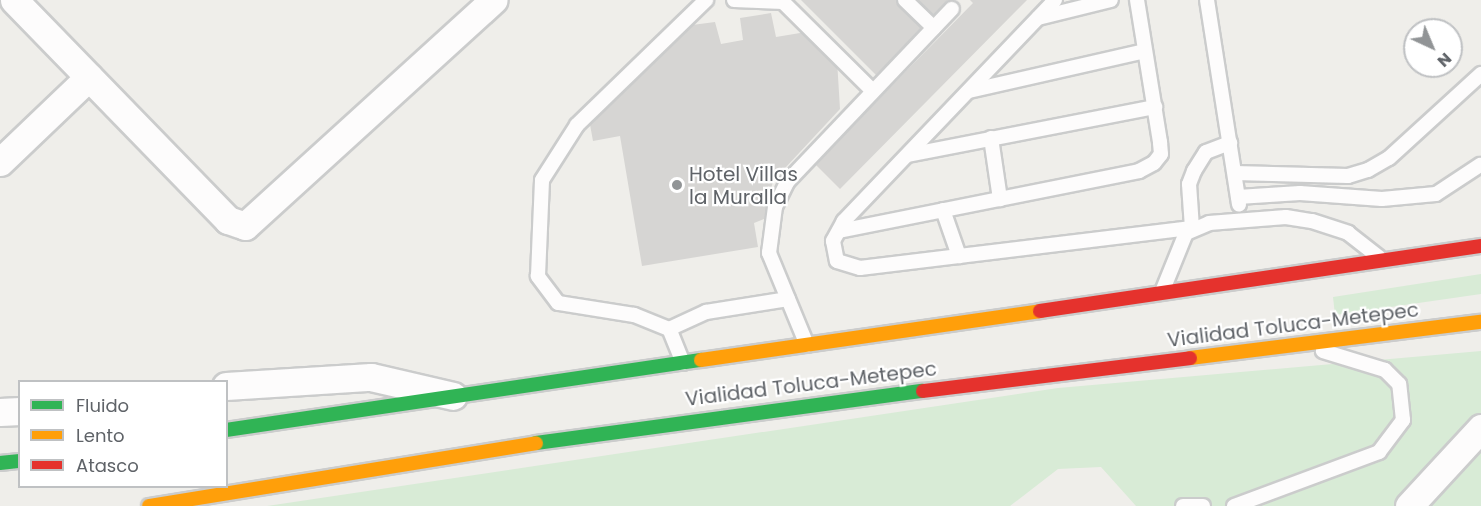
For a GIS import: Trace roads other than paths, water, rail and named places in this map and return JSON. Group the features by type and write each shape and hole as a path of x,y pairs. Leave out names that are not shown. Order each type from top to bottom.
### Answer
{"highway":[{"name":"Vialidad Toluca-Metepec","path":"228,430 1481,246"},
{"name":"Vialidad Toluca-Metepec","path":"149,506 651,424 1481,322"},
{"path":"0,464 18,461"}],"street":[{"path":"14,0 228,220 245,226 493,0"},
{"path":"0,162 89,77"},
{"path":"228,386 371,377 457,397"},
{"path":"0,412 18,411"},
{"path":"1409,506 1481,428"}],"lane":[{"path":"683,364 669,329 634,315 558,303 538,276 542,180 577,125 706,0"},
{"path":"734,0 784,1 872,90"},
{"path":"905,0 934,28"},
{"path":"1055,0 908,154 839,231 833,241 837,261 860,268 1192,228 1242,219 1312,221 1348,233 1383,260"},
{"path":"1038,18 1111,0"},
{"path":"839,231 1139,171 1154,163 1161,154 1137,0"},
{"path":"1208,0 1242,219"},
{"path":"807,345 769,253 775,207 787,182 872,90 952,9"},
{"path":"969,91 1145,51"},
{"path":"1234,173 1348,177 1368,171 1389,158 1481,74"},
{"path":"908,154 1155,107"},
{"path":"991,138 1000,199"},
{"path":"1162,292 1175,251 1192,228 1189,184 1194,171 1206,152 1230,143"},
{"path":"1238,197 1300,193 1382,199 1436,194 1481,161"},
{"path":"942,210 959,256"},
{"path":"669,329 706,312 788,299"},
{"path":"1234,506 1379,452 1403,420 1399,384 1385,370 1325,353 1312,342"},
{"path":"1183,506 1203,506"}],"place":[{"name":"Hotel Villas la Muralla","path":"677,185"}]}
